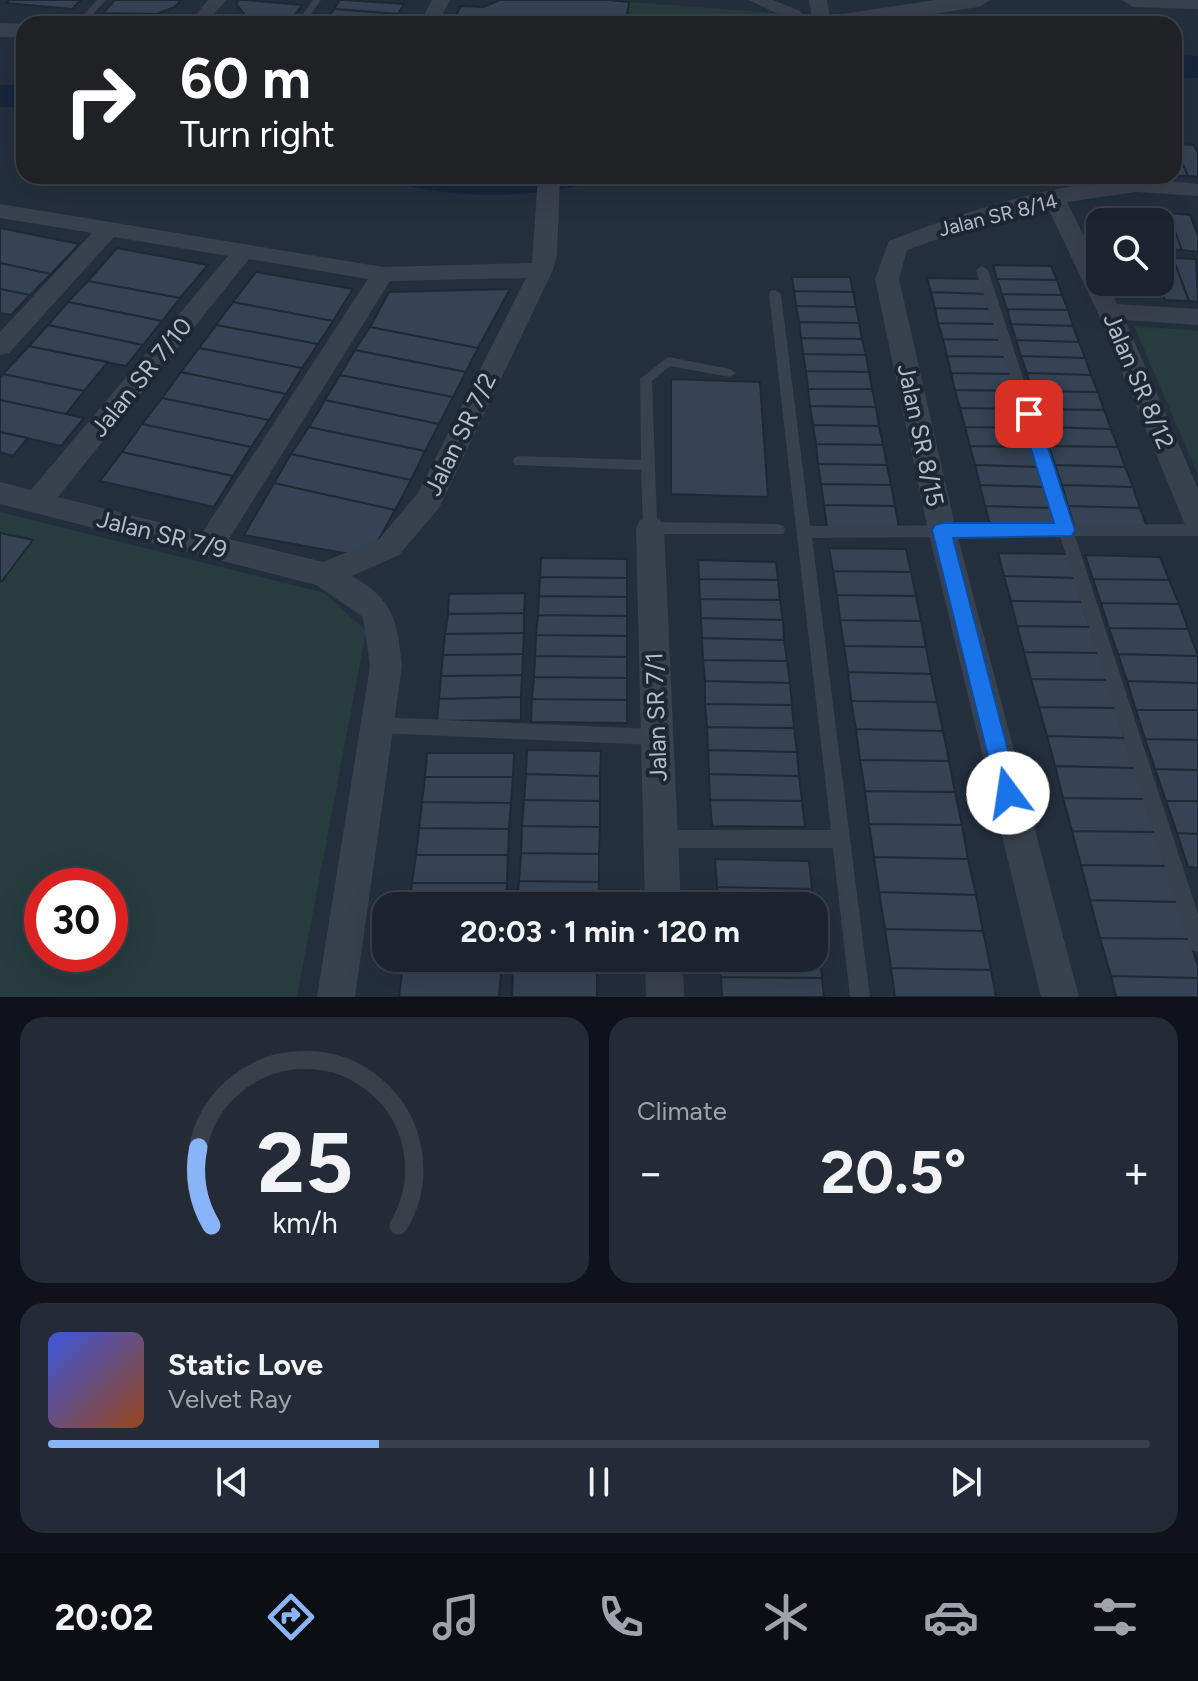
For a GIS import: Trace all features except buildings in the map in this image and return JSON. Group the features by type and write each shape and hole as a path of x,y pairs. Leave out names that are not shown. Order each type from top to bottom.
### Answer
{"street":[{"path":"204,16 217,0"},
{"path":"758,0 794,16"},
{"path":"820,0 839,11 873,16 924,4 979,0"},
{"path":"1133,0 1198,2"},
{"name":"Jalan SR 7/2","path":"324,575 389,547 429,500 543,263 548,184"},
{"name":"Jalan SR 8/14","path":"897,246 939,228 1055,199 1138,186 1198,190"},
{"name":"Jalan SR 8/12","path":"1055,199 1109,311 1198,522"},
{"path":"0,211 383,274 543,263"},
{"path":"0,347 109,228"},
{"name":"Jalan SR 8/15","path":"897,246 887,279 942,530 1060,997"},
{"name":"Jalan SR 7/10","path":"37,503 244,251"},
{"path":"210,545 383,274"},
{"path":"1109,311 1198,317"},
{"name":"Jalan SR 7/9","path":"0,493 324,575"},
{"name":"Jalan SR 7/1","path":"650,528 663,892"},
{"path":"324,575 369,600 382,617 386,666 336,997"},
{"path":"664,972 665,997"}],"lane":[{"path":"87,16 102,0"},
{"path":"982,270 1198,943"},
{"path":"775,294 860,997"},
{"path":"730,373 668,361 646,379 650,528 778,530"},
{"path":"520,461 648,465"},
{"path":"805,532 1198,530"},
{"path":"376,725 655,737"},
{"path":"662,839 841,839"}],"green space":[{"path":"629,2 777,13 764,16 627,16"},
{"path":"1134,326 1198,331 1198,475"},
{"path":"0,512 325,593 366,631 297,997 0,997"}],"waterway":[{"path":"1182,66 1198,67"},
{"path":"0,96 16,96"}],"route":[{"path":"1008,793 942,530 1066,530 1029,414"}]}
